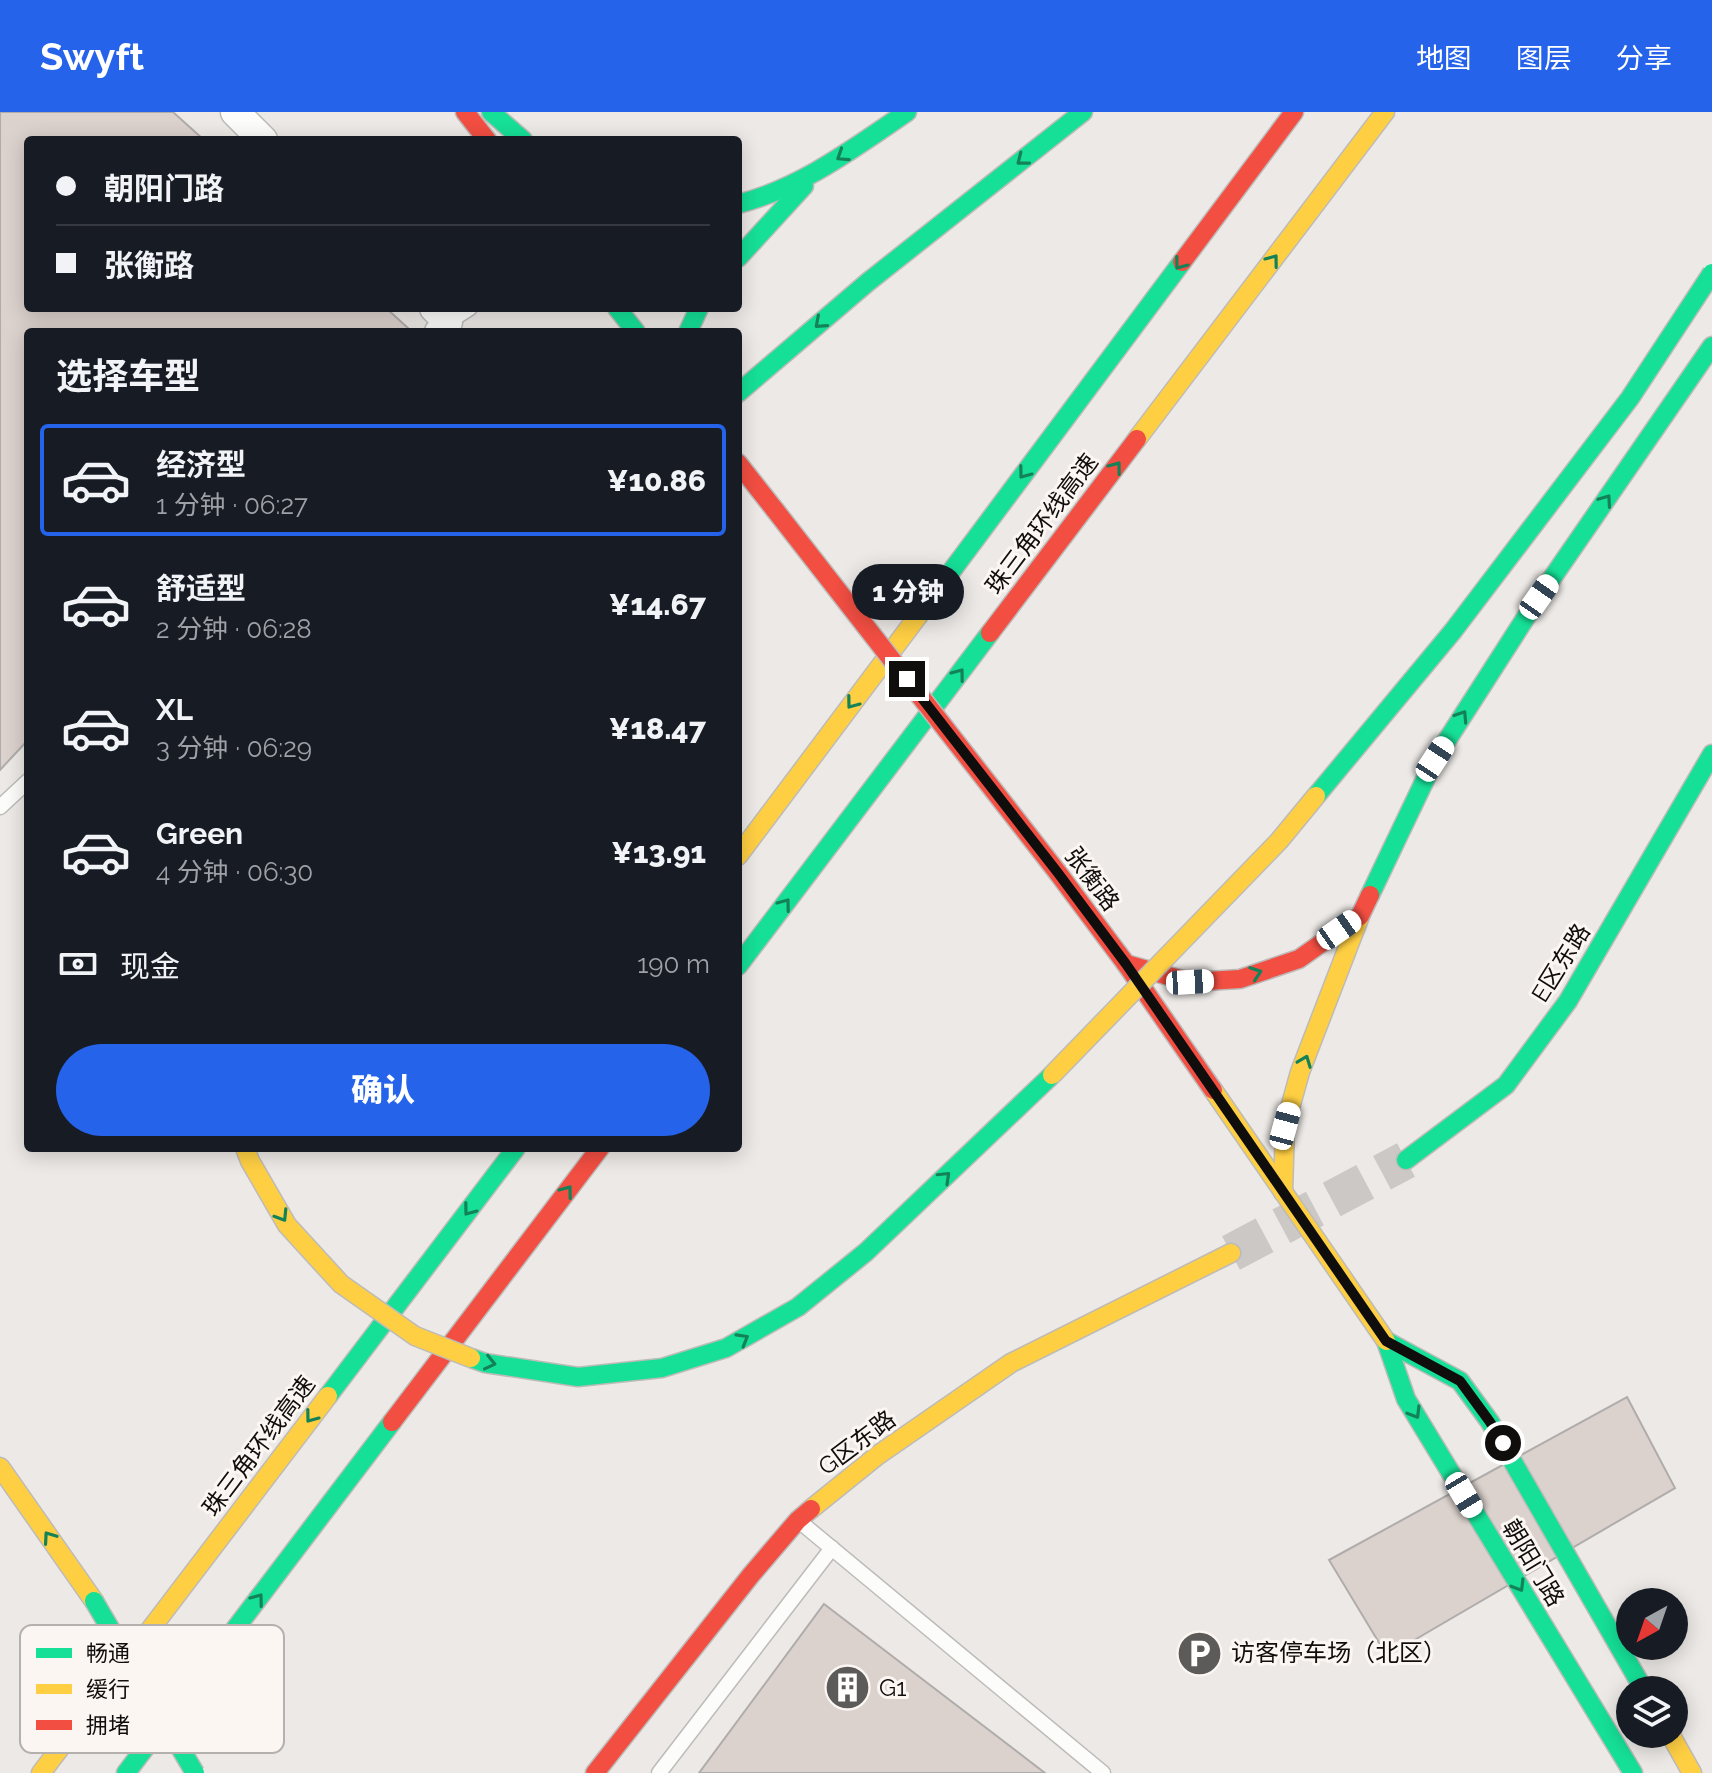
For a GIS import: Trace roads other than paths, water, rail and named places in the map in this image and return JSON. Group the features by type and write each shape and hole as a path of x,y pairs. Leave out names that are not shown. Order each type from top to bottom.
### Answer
{"main road":[{"path":"465,112 484,136"},
{"path":"491,112 518,136"},
{"path":"742,203 816,173 907,112"},
{"path":"742,390 868,282 1083,112"},
{"name":"珠三角环线高速","path":"742,851 1294,112"},
{"name":"珠三角环线高速","path":"742,961 1385,112"},
{"path":"742,254 816,173"},
{"path":"247,1152 287,1225 341,1284 415,1336 485,1363 578,1377 662,1368 726,1348 798,1307 866,1252 1073,1055 1279,841 1453,631 1630,398 1712,273"},
{"path":"620,312 633,328"},
{"path":"1283,1192 1285,1126 1300,1072 1360,916 1435,759 1539,597 1712,346"},
{"name":"张衡路","path":"742,468 1126,964 1386,1341"},
{"name":"E区东路","path":"1406,1160 1506,1085 1568,1001 1710,763"},
{"path":"1126,964 1190,982 1240,979 1299,959 1360,916"},
{"name":"珠三角环线高速","path":"153,1625 513,1152"},
{"path":"238,1625 597,1152"},
{"name":"G区东路","path":"595,1773 798,1520 878,1455 1011,1363 1231,1253"},
{"name":"朝阳门路","path":"1386,1341 1460,1381 1483,1411 1636,1676"},
{"name":"朝阳门路","path":"1386,1341 1406,1399 1633,1773"},
{"path":"0,1467 108,1625"},
{"path":"1678,1748 1692,1773"},
{"name":"珠三角环线高速","path":"41,1773 56,1753"},
{"path":"126,1773 141,1753"},
{"path":"183,1753 195,1773"}],"street":[{"path":"235,112 259,136"},
{"path":"1700,1773 1712,1767"}],"lane":[{"path":"0,807 24,785"},
{"path":"798,1520 1103,1773"},
{"path":"659,1773 832,1548"}],"tunnel":[{"path":"1231,1253 1406,1160"}],"place":[{"name":"访客停车场（北区）","path":"1200,1653"},
{"name":"G1","path":"848,1688"}]}
